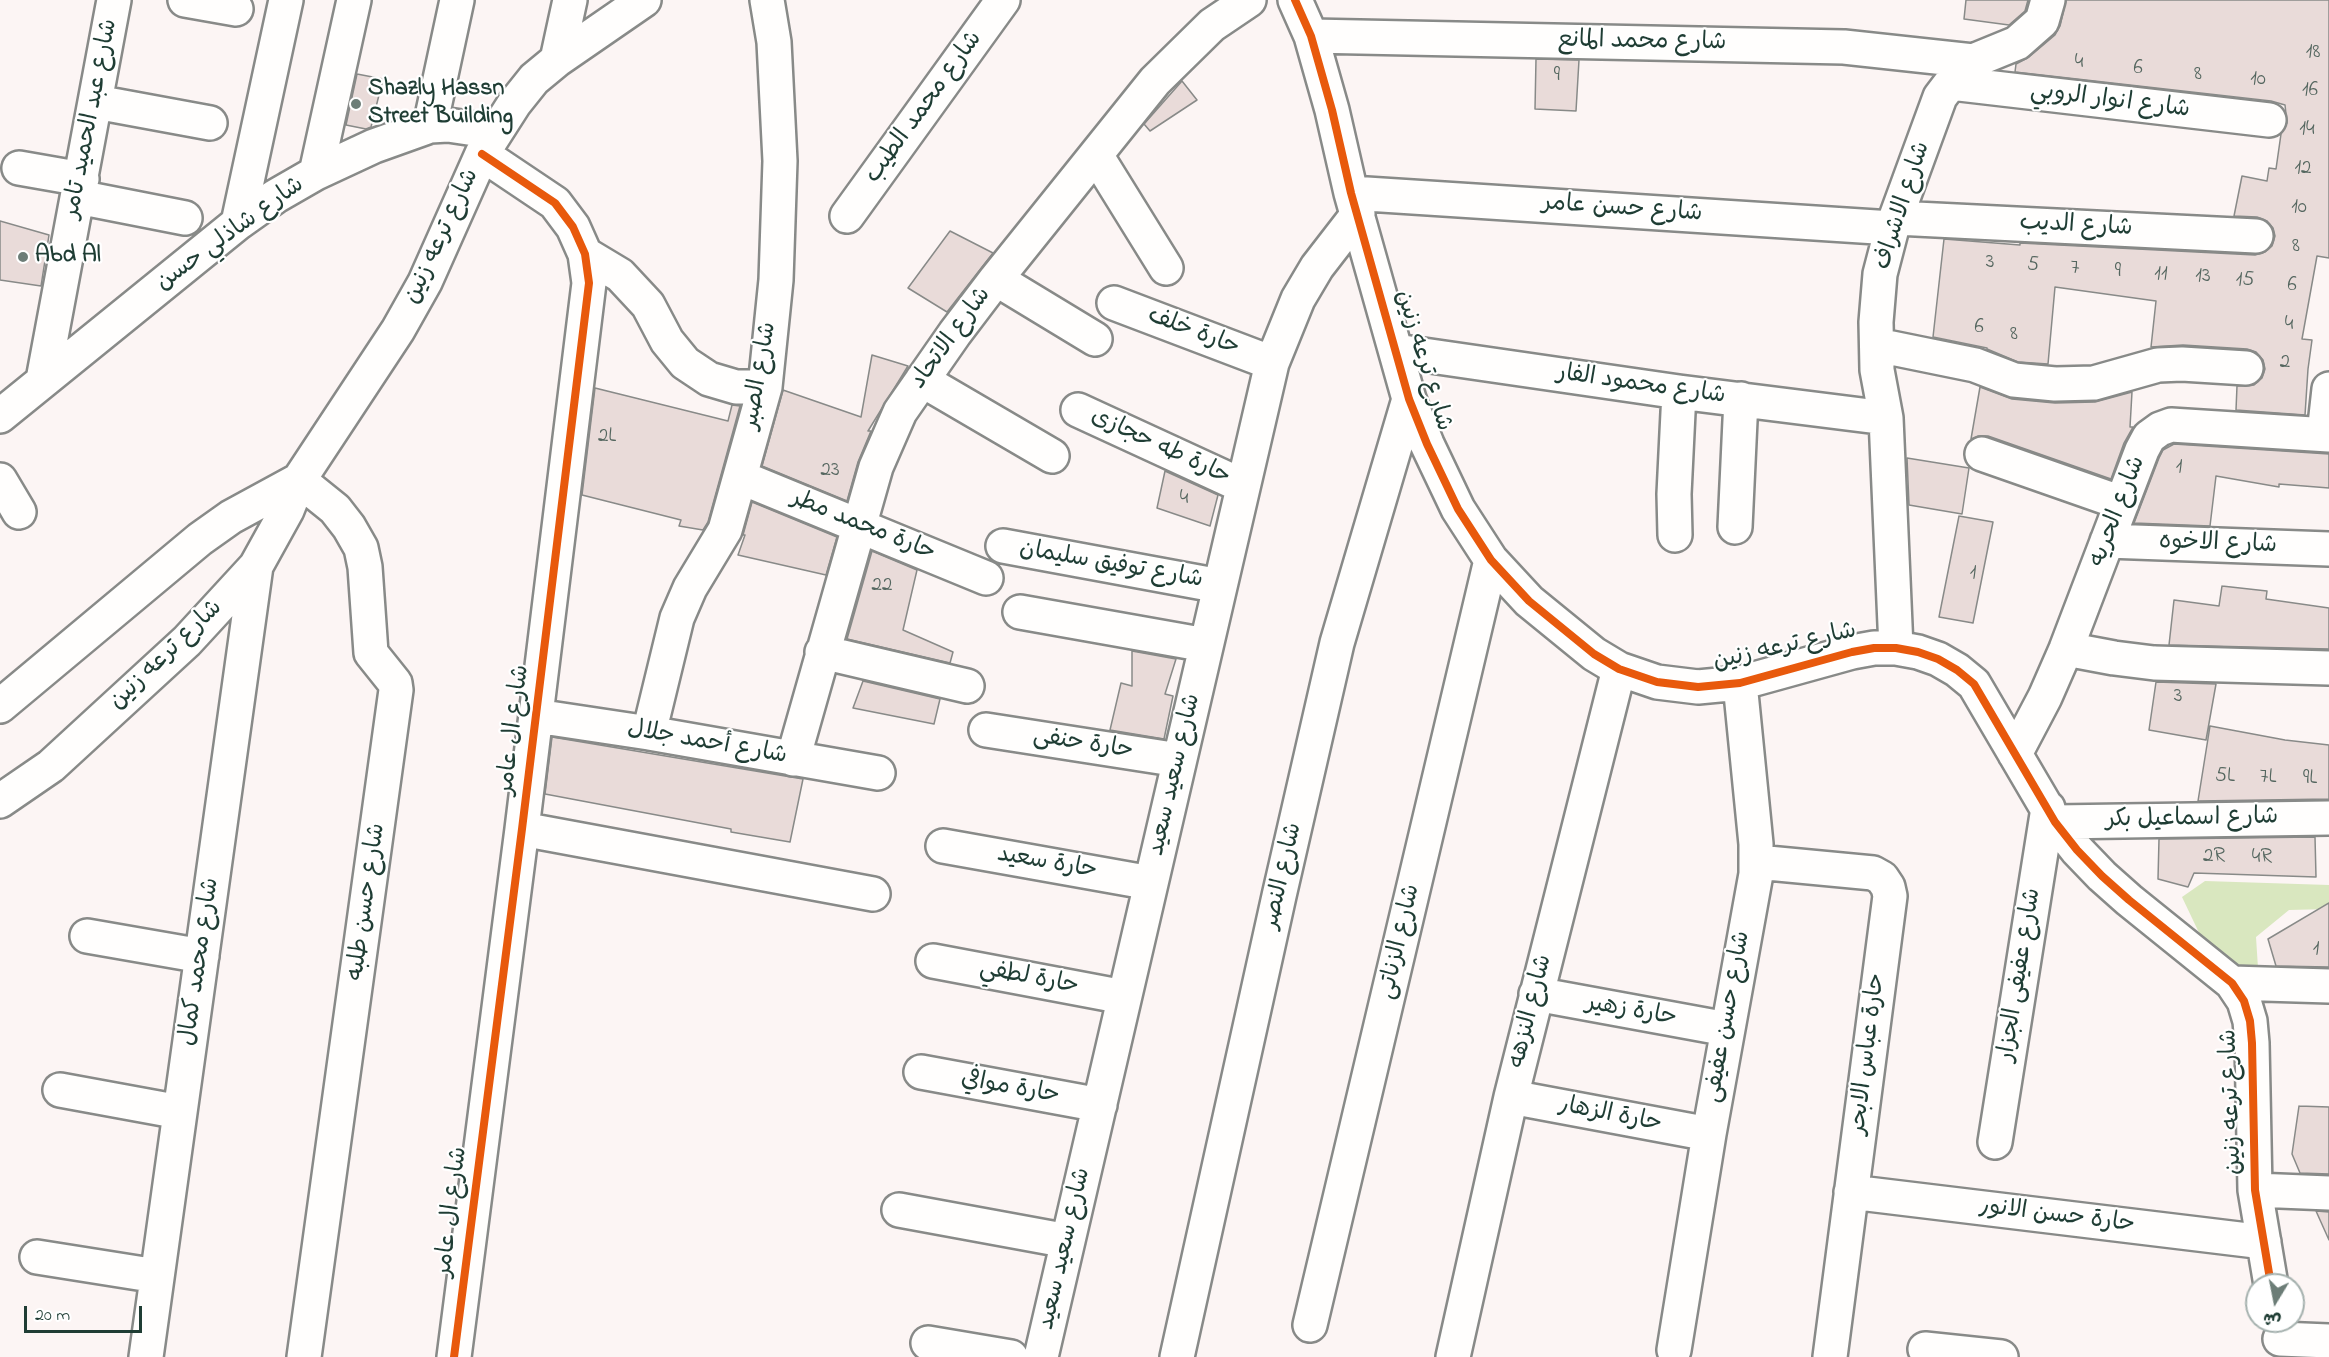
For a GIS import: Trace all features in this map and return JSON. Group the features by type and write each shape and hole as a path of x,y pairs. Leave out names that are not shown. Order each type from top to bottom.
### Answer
{"street":[{"name":"شارع عبد الحميد تامر","path":"43,380 114,0"},
{"path":"185,0 236,9"},
{"path":"238,223 286,0"},
{"path":"316,173 354,0"},
{"path":"430,126 457,0"},
{"path":"557,60 570,0"},
{"name":"شارع ترعه زنين","path":"0,801 51,766 163,663 256,566 287,510 298,480 356,395 425,282 489,143 534,79 557,60 644,0"},
{"name":"شارع الصبر","path":"649,733 677,618 690,588 725,530 765,387 776,280 780,160 774,42 767,0"},
{"name":"شارع محمد الطيب","path":"847,216 1004,0"},
{"name":"شارع الاتحاد","path":"793,759 858,525 876,467 891,429 922,380 996,279 1155,81 1212,25 1249,0"},
{"name":"شارع ترعه زنين","path":"1295,0 1311,36 1332,110 1354,203 1409,399 1426,444 1458,509 1491,560 1529,601 1594,654 1619,669 1657,682 1698,687 1740,683 1852,652 1874,648 1896,648 1938,659 1957,670 1974,684 2051,815 2102,876 2232,983 2244,1001 2250,1021 2255,1191 2269,1273"},
{"path":"1962,72 2017,43 2042,21 2048,0"},
{"name":"شارع محمد المانع","path":"1311,36 1844,47 1962,72"},
{"name":"شارع انوار الروبي","path":"1962,72 2269,120"},
{"name":"شارع الاشراف","path":"1896,648 1886,418 1877,370 1876,322 1881,274 1894,223 1940,97 1962,72"},
{"path":"96,102 210,123"},
{"name":"شارع شاذلي حسن","path":"0,416 238,223 276,196 316,173 374,146 430,126 448,125 489,143"},
{"name":"شارع ال عامر","path":"454,1357 589,283 585,254 573,227 555,204 489,143"},
{"path":"1096,155 1166,268"},
{"path":"6,164 185,218"},
{"name":"شارع حسن عامر","path":"1354,203 1894,223"},
{"name":"شارع سعيد سعيد","path":"1041,1357 1272,363 1298,299 1354,203"},
{"name":"شارع الديب","path":"1894,223 2256,236"},
{"path":"585,254 620,275 648,304 667,340 685,363 709,379 736,387 765,387"},
{"path":"996,279 1095,339"},
{"name":"حارة خلف","path":"1114,303 1272,363"},
{"path":"1877,345 1975,365 2014,380 2055,384 2094,383 2158,365 2182,364 2246,369"},
{"name":"شارع محمود الفار","path":"1396,351 1679,392 1886,418"},
{"path":"922,380 1053,456"},
{"path":"2327,435 2329,389"},
{"path":"1675,535 1674,494 1679,392"},
{"name":"شارع النصر","path":"1177,1357 1279,896 1338,643 1409,399"},
{"path":"1735,527 1741,399"},
{"name":"حارة طه حجازى","path":"1078,410 1243,486"},
{"name":"شارع الحريه","path":"2015,754 2045,697 2067,648 2142,450 2150,437 2160,429 2178,425 2327,435"},
{"path":"1982,454 2122,503"},
{"name":"حارة محمد مطر","path":"740,477 986,578"},
{"path":"0,480 19,512"},
{"name":"شارع ترعه زنين","path":"0,706 200,539 231,517 298,480"},
{"name":"شارع حسن طلبه","path":"298,480 335,509 361,548 365,567 371,652 395,683 396,690 304,1357"},
{"name":"شارع الاخوه","path":"2107,541 2329,549"},
{"name":"شارع توفيق سليمان","path":"1003,546 1220,586"},
{"name":"شارع الزناتى","path":"1310,1325 1491,560"},
{"name":"شارع محمد كمال","path":"146,1357 256,566"},
{"path":"1020,612 1206,645"},
{"path":"2067,648 2114,658 2154,663 2329,669"},
{"path":"822,652 967,686"},
{"name":"شارع النزهه","path":"1453,1357 1511,1097 1619,669"},
{"name":"شارع حسن عفيفى","path":"1674,1350 1757,862 1740,683"},
{"name":"شارع أحمد جلال","path":"536,716 649,733 878,773"},
{"name":"حارة حنفى","path":"986,730 1179,760"},
{"name":"شارع اسماعيل بكر","path":"2051,815 2329,819"},
{"name":"شارع عفيفى الجزار","path":"1995,1142 2051,815"},
{"path":"522,829 873,894"},
{"name":"حارة سعيد","path":"943,846 1151,883"},
{"name":"حارة عباس الابحر","path":"1757,862 1873,873 1882,878 1888,887 1890,896 1830,1357"},
{"path":"87,936 202,956"},
{"name":"حارة لطفي","path":"933,961 1124,997"},
{"path":"2232,983 2329,986"},
{"name":"حارة زهير","path":"1536,994 1727,1029"},
{"name":"حارة موافي","path":"921,1072 1100,1105"},
{"path":"60,1090 180,1112"},
{"name":"حارة الزهار","path":"1511,1097 1709,1134"},
{"path":"2255,1191 2329,1193"},
{"name":"حارة حسن الانور","path":"1851,1192 2264,1242"},
{"path":"899,1210 1068,1241"},
{"path":"37,1257 157,1276"},
{"path":"2281,1339 2329,1341"},
{"path":"928,1343 1011,1357"},
{"path":"1925,1349 2001,1357"}],"green space":[{"path":"2205,881 2329,885 2329,909 2289,910 2256,937 2258,968 2212,960 2182,897"}],"building":[{"path":"1966,0 2028,0 2025,11 2009,25 1964,19"},
{"path":"2066,0 2329,0 2329,258 2317,256 2302,339 2312,340 2305,415 2236,410 2237,386 2254,385 2262,378 2265,369 2263,360 2256,352 2247,349 2183,345 2151,347 2156,301 2055,287 2048,364 2018,362 1987,348 1933,337 1944,239 2020,245 2020,243 2255,255 2265,252 2272,246 2275,236 2273,228 2267,221 2257,217 2234,216 2242,176 2267,181 2269,168 2276,169 2281,134 2287,123 2285,105 2271,101 2015,72 2016,64 2029,57 2055,35 2060,26"},
{"path":"1536,59 1579,60 1576,111 1535,109"},
{"path":"357,74 383,79 371,127 366,129 346,125"},
{"path":"1182,81 1197,100 1150,131 1144,124"},
{"name":"Abd Al","path":"0,221 49,235 41,286 0,280"},
{"path":"950,231 993,253 947,312 908,288"},
{"path":"872,355 908,366 868,431 871,431 858,462 847,501 762,466 783,390 861,417"},
{"path":"1980,387 2012,399 2055,403 2095,402 2132,392 2130,427 2133,427 2124,443 2111,479 1988,436 1971,439"},
{"path":"595,388 728,421 732,405 740,406 708,522 703,530 679,526 681,520 582,495"},
{"path":"2174,444 2329,454 2329,488 2279,484 2279,487 2216,476 2210,526 2134,523 2163,450"},
{"path":"1907,458 1969,468 1962,514 1909,505"},
{"path":"1165,471 1218,495 1210,526 1157,508"},
{"path":"752,502 837,537 826,575 738,555"},
{"path":"1959,516 1993,522 1973,623 1939,617"},
{"path":"872,551 917,570 903,630 953,652 950,663 847,639"},
{"path":"2222,586 2267,591 2266,599 2329,608 2329,649 2169,645 2174,600 2219,606"},
{"path":"1132,651 1176,659 1165,694 1173,696 1164,739 1110,730 1121,683 1132,686"},
{"path":"863,681 940,699 934,724 853,708"},
{"path":"2156,682 2216,684 2206,740 2149,730"},
{"path":"2210,726 2285,740 2329,745 2329,799 2198,801"},
{"path":"552,737 803,779 790,842 545,794"},
{"path":"2315,837 2316,877 2194,873 2188,887 2158,879 2159,839"},
{"path":"2329,903 2329,967 2276,966 2268,939"},
{"path":"2299,1106 2329,1107 2329,1174 2300,1173 2292,1154"},
{"path":"2316,1211 2329,1212 2329,1240"}],"cycle path":[{"path":"1295,0 1311,36 1332,110 1351,193 1409,399 1427,444 1458,509 1491,560 1529,601 1594,654 1619,669 1657,682 1698,687 1740,683 1852,652 1874,648 1896,648 1938,659 1957,670 1974,684 2055,822 2077,850 2129,900 2232,983 2244,1001 2250,1021 2252,1043 2255,1190 2269,1273"},
{"path":"454,1357 589,283 585,254 573,227 555,203 482,154"}],"place":[{"name":"Shazly Hassn Street Building","path":"356,104"},
{"name":"Abd Al","path":"23,257"}]}
